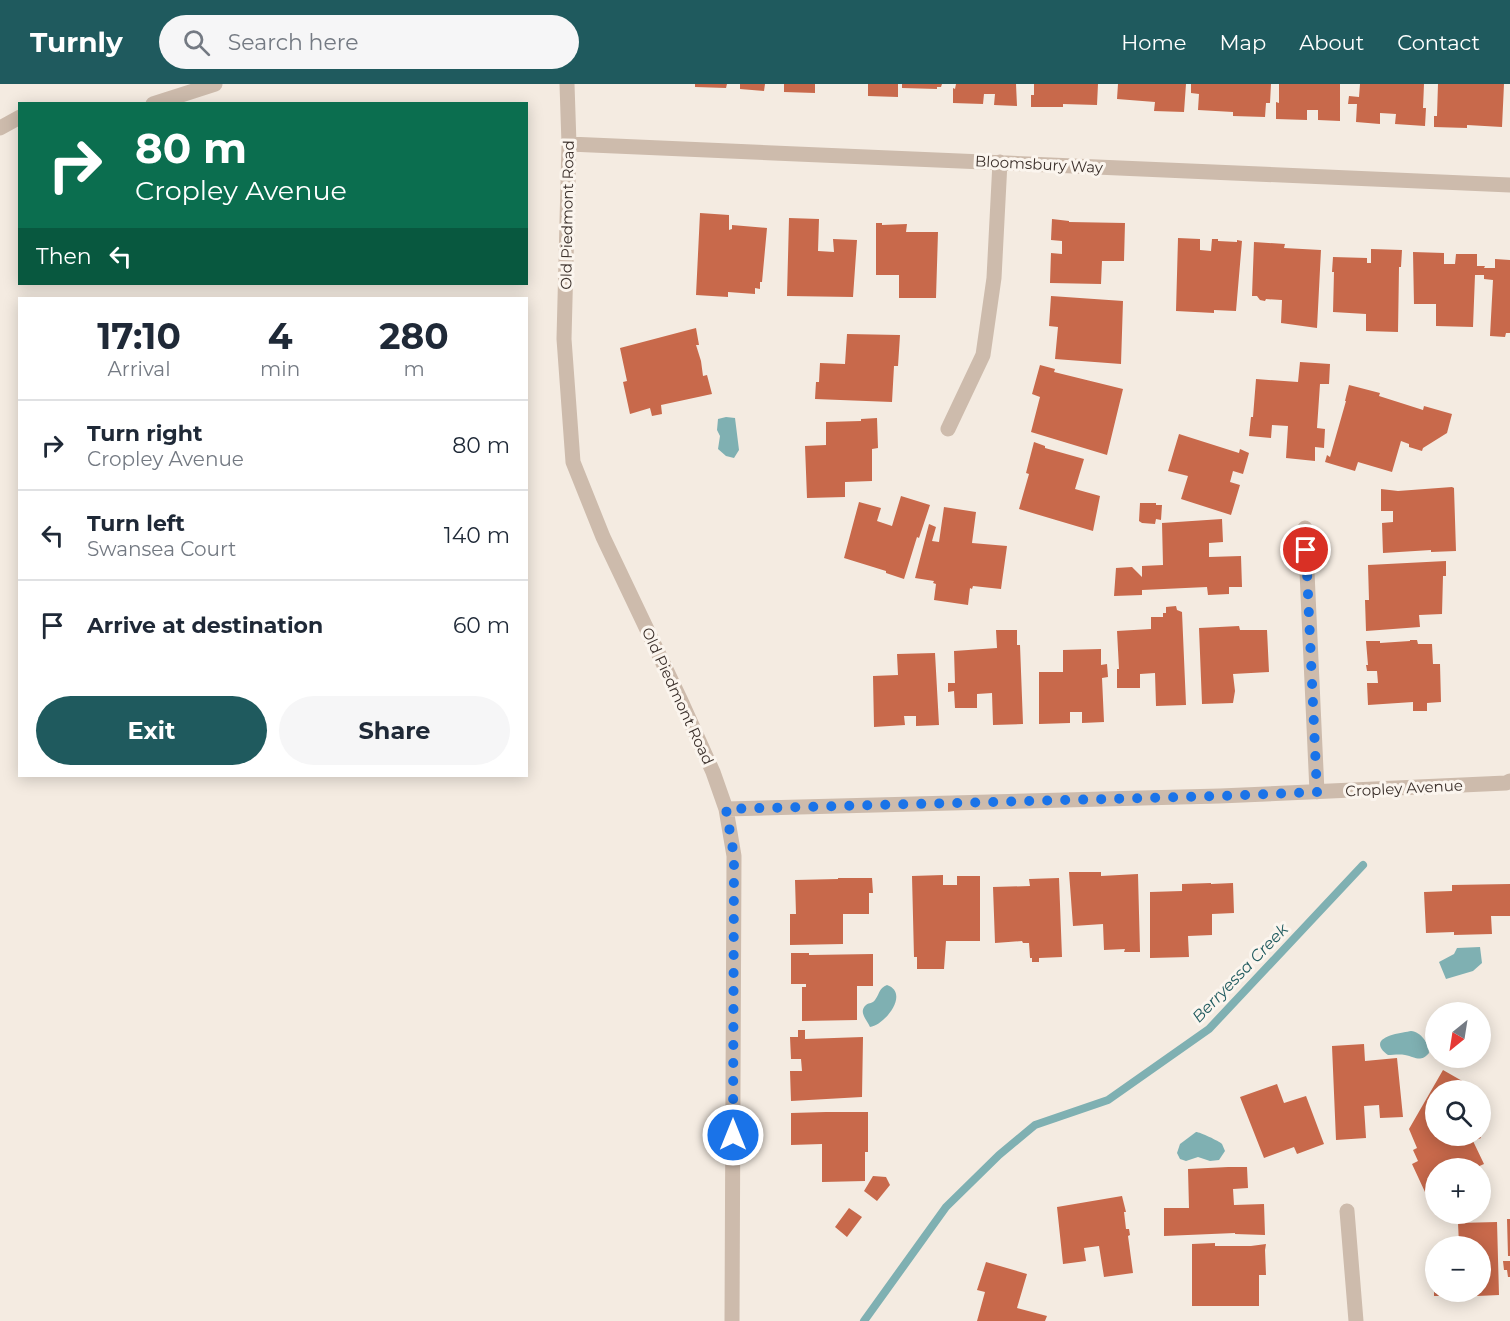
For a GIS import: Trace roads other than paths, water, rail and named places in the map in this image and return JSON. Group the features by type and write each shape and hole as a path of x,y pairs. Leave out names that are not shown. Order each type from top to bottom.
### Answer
{"street":[{"path":"159,102 215,84"},
{"name":"Old Piedmont Road","path":"567,84 569,144 564,339 573,462 603,537 713,772 726,809 734,856 732,1321"},
{"path":"0,128 18,118"},
{"name":"Bloomsbury Way","path":"569,144 1510,185"},
{"path":"948,429 983,355 994,278 1000,162"},
{"path":"1305,528 1317,792"},
{"name":"Cropley Avenue","path":"726,809 1220,796 1509,783"},
{"path":"1347,1211 1356,1321"}],"water":[{"path":"735,418 739,450 734,458 726,456 718,449 720,436 717,430 718,419"},
{"path":"1480,947 1482,963 1473,971 1446,979 1439,962 1454,954 1457,948"},
{"path":"887,985 893,989 896,1001 882,1021 870,1027 863,1010"},
{"path":"1415,1032 1425,1040 1425,1056 1418,1058 1388,1055 1380,1044 1382,1040 1393,1035"},
{"path":"1196,1132 1222,1144 1225,1151 1219,1160 1210,1161 1198,1157 1186,1161 1180,1159 1177,1153 1180,1144"}],"waterway":[{"name":"Berryessa Creek","path":"864,1321 946,1207 999,1155 1035,1125 1108,1100 1209,1029 1363,865"}]}
